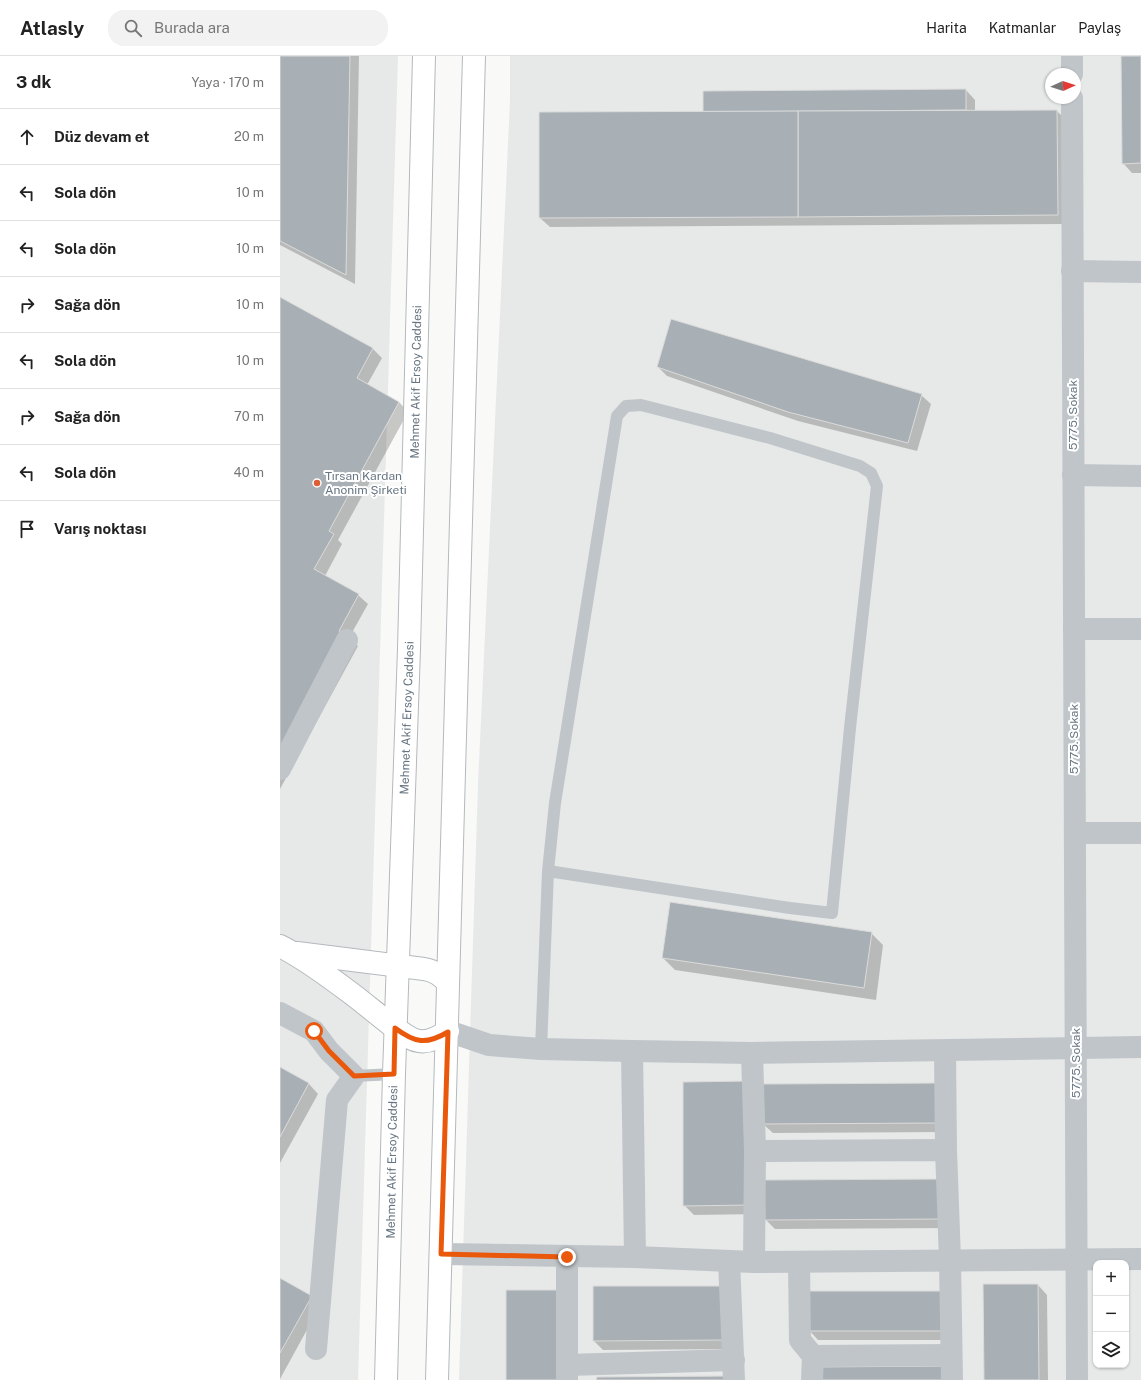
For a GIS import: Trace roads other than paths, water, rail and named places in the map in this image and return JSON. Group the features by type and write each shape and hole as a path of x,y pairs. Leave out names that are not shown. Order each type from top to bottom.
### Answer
{"main road":[{"name":"Mehmet Akif Ersoy Caddesi","path":"386,1380 395,1028 409,657 424,56"},
{"path":"438,1380 474,56"},
{"path":"287,950 433,971 442,976 448,983"},
{"path":"287,950 344,988 411,1039 420,1041 429,1040 448,1032"}],"street":[{"path":"1072,56 1072,68"},
{"name":"5775. Sokak","path":"1072,104 1078,1380"},
{"path":"1072,271 1141,272"},
{"path":"1073,475 1141,476"},
{"path":"1074,629 1141,628"},
{"path":"280,769 348,640"},
{"path":"1075,833 1141,833"},
{"path":"280,1013 314,1031 329,1051 354,1076 337,1100 316,1349"},
{"path":"448,1032 489,1045 541,1049 632,1051 752,1053 1141,1047"},
{"path":"632,1051 635,1257"},
{"path":"944,1051 952,1380"},
{"path":"752,1053 754,1262"},
{"path":"754,1151 946,1150"},
{"path":"441,1254 635,1257 754,1262 1141,1259"},
{"path":"567,1257 567,1372 734,1370 729,1261"},
{"path":"799,1262 800,1340 813,1356 812,1380"},
{"path":"813,1356 951,1355"}],"lane":[{"path":"541,1049 548,871 555,803 617,416 626,406 641,405 770,438 860,466 871,473 877,486 850,728 832,913 548,871"},
{"path":"354,1076 394,1074"}],"place":[{"name":"Tırsan Kardan Anonim Şirketi","path":"317,483"}]}
